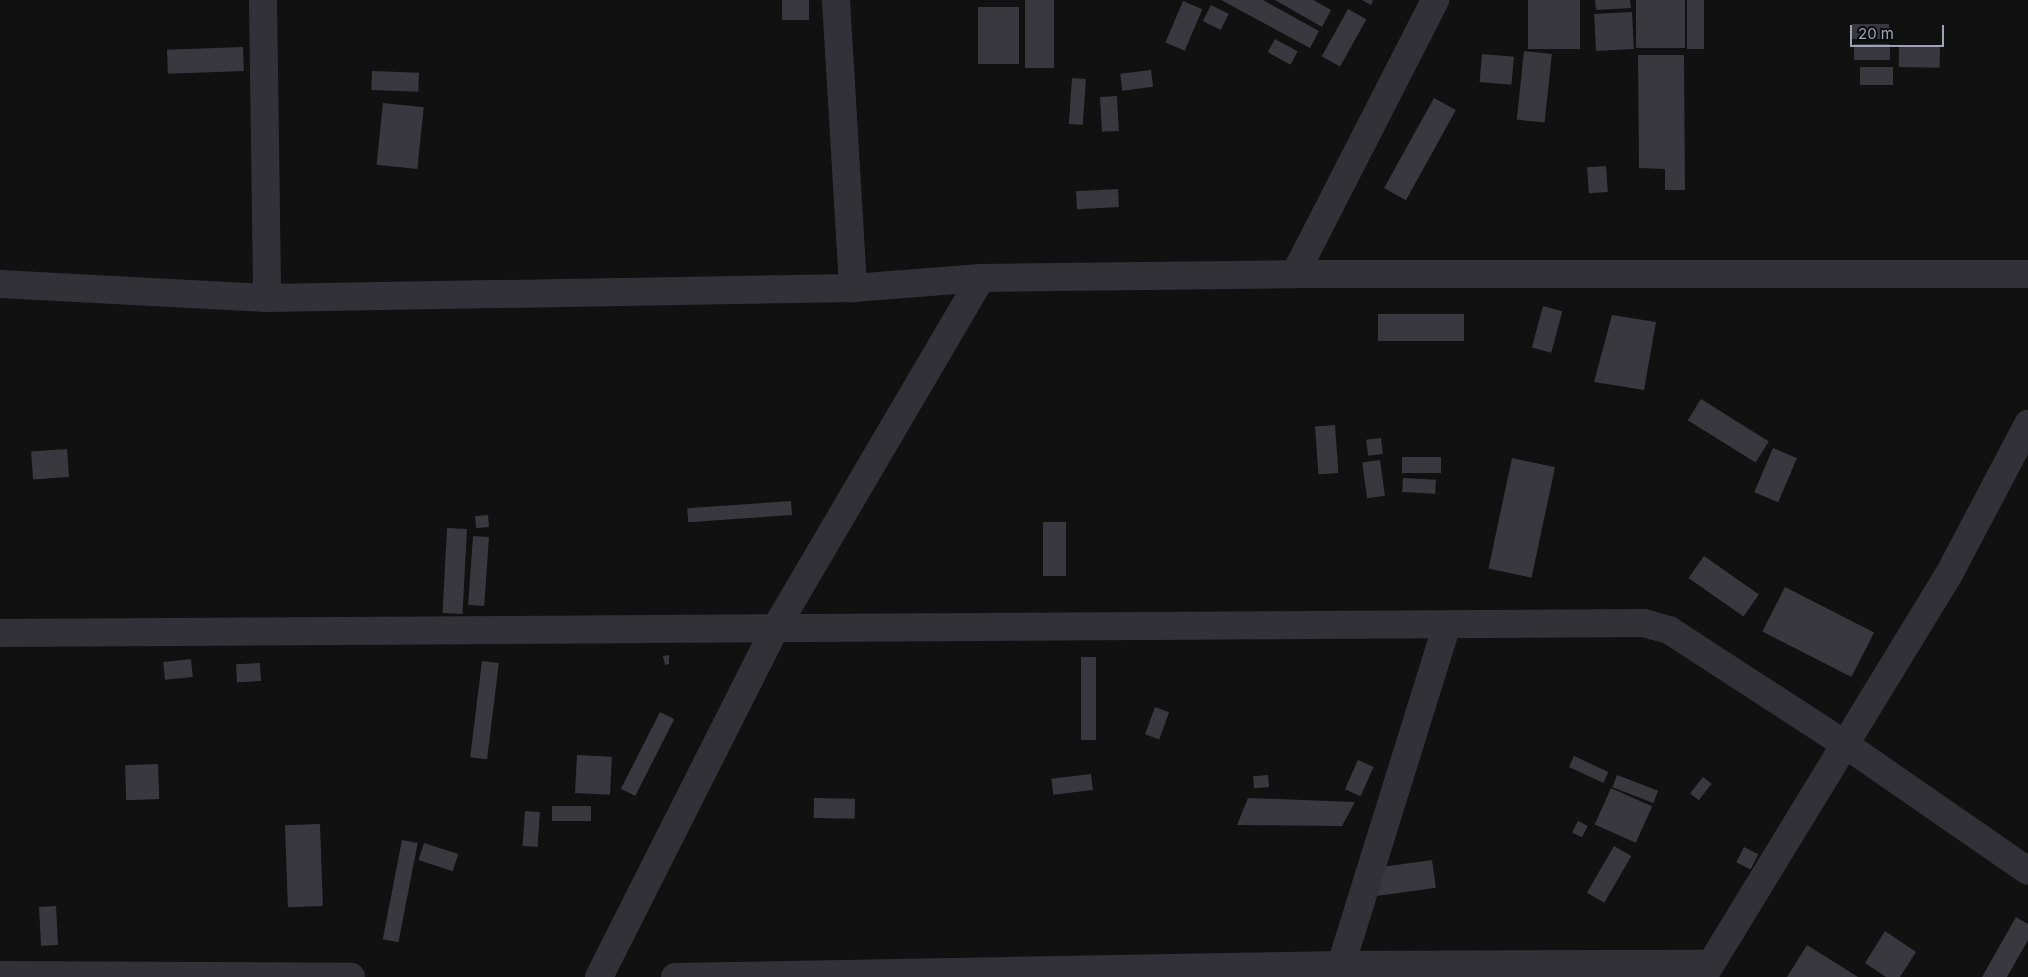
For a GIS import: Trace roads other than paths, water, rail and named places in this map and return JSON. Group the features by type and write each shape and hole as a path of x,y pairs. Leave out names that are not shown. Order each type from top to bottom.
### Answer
{"street":[{"path":"263,0 267,298"},
{"path":"836,0 853,288"},
{"path":"1295,274 1435,0"},
{"path":"0,284 267,298 853,288 980,278 1295,274 2028,274"},
{"path":"599,977 774,630 980,278"},
{"path":"675,977 1103,973 1340,965 1706,971 1948,576 2028,424"},
{"path":"0,633 1658,624 1846,745 2028,871"},
{"path":"1340,965 1447,625"},
{"path":"0,975 351,977"}]}
